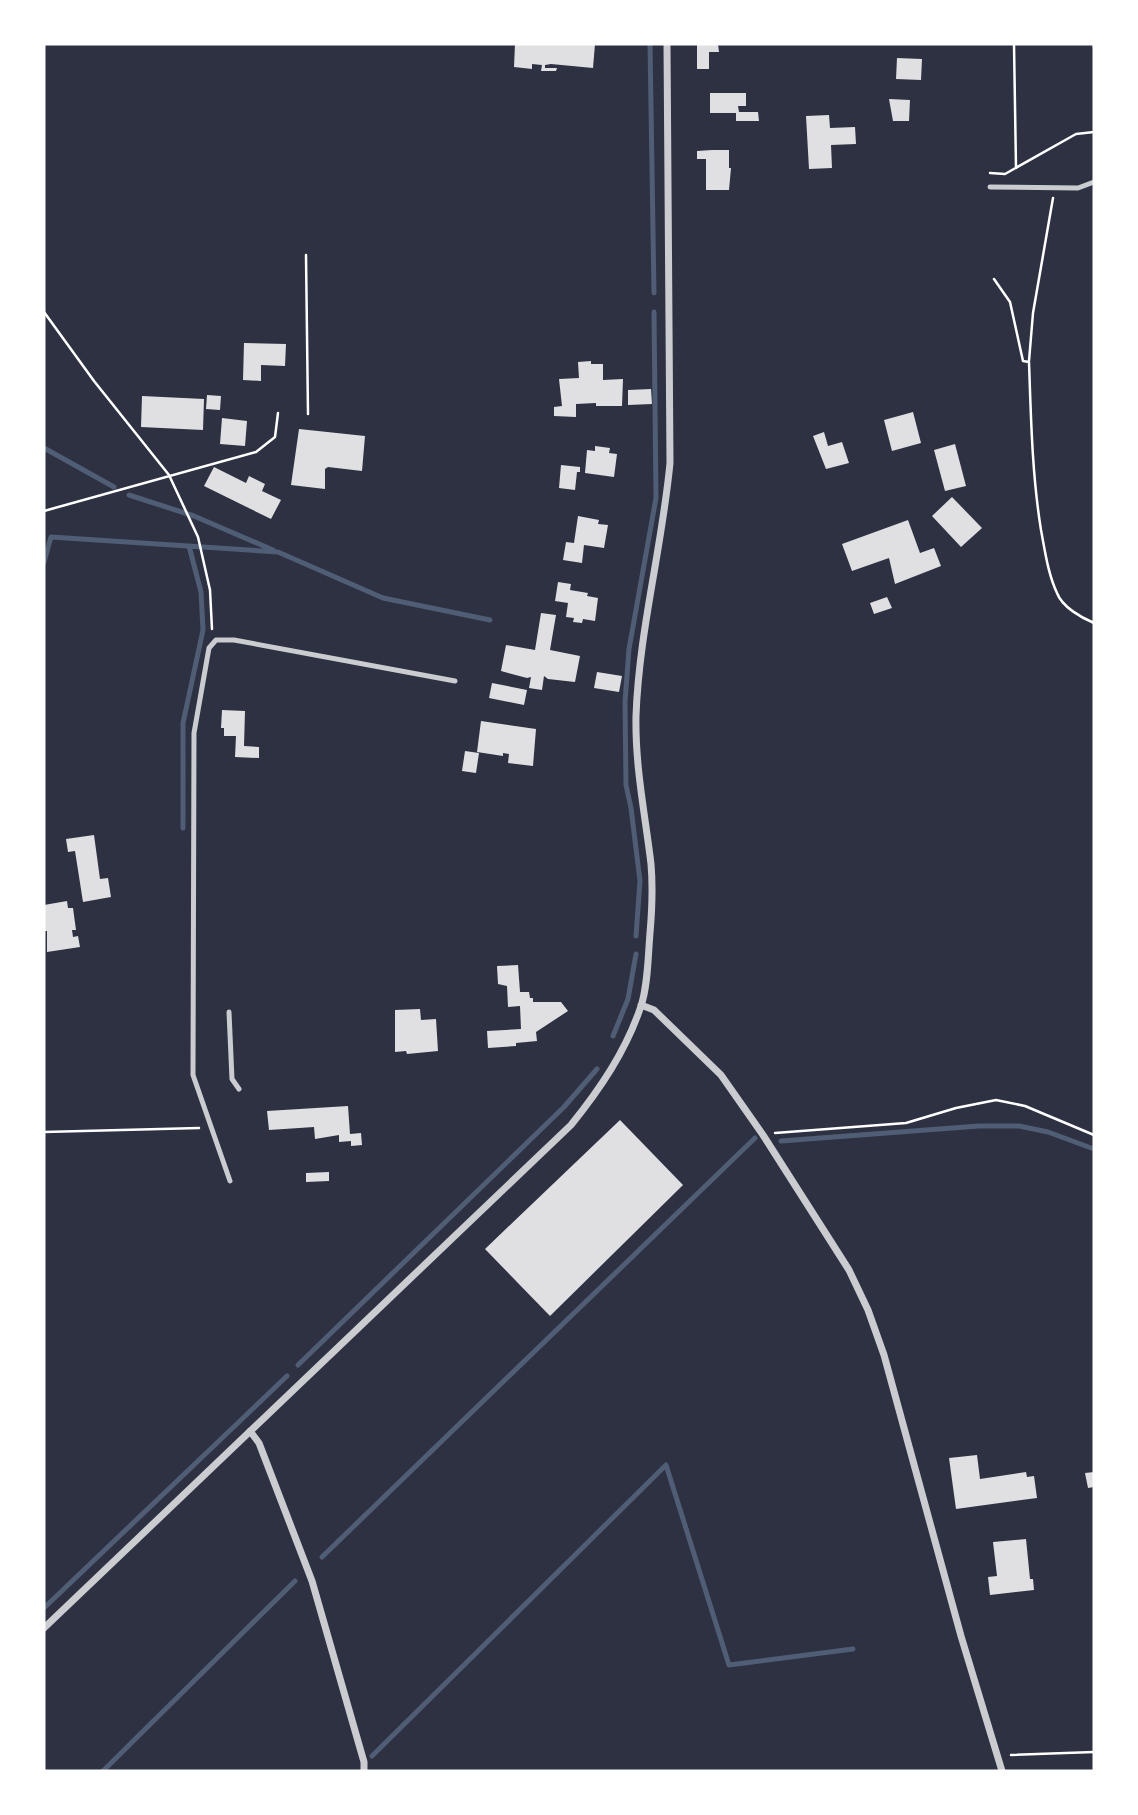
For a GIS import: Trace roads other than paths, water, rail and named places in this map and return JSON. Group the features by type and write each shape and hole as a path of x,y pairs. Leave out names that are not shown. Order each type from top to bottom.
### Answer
{"street":[{"path":"44,1628 571,1125 601,1088 615,1065 641,1005 652,898 651,866 638,774 636,714 644,634 666,507 670,463 667,44"},
{"path":"641,1005 654,1010 721,1075 763,1135 849,1270 868,1310 884,1355 1002,1771"},
{"path":"250,1431 259,1443 312,1581 364,1762 364,1771"}],"lane":[{"path":"990,187 1078,188 1094,182"},
{"path":"230,1181 193,1074 194,733 209,648 216,640 234,640 455,681"},
{"path":"229,1012 232,1079 239,1089"}],"waterway":[{"path":"650,44 654,293"},
{"path":"636,936 640,881 626,785 625,702 629,649 656,498 654,312"},
{"path":"44,448 114,487"},
{"path":"129,495 194,516 273,550"},
{"path":"44,562 51,537 278,552 383,598 490,620"},
{"path":"183,828 183,723 203,630 201,592 189,546"},
{"path":"613,1036 628,999 636,954"},
{"path":"298,1365 564,1107 597,1069"},
{"path":"781,1141 979,1126 1019,1126 1048,1132 1094,1149"},
{"path":"322,1557 755,1138"},
{"path":"44,1608 287,1376"},
{"path":"372,1756 666,1465 729,1665 853,1649"},
{"path":"103,1771 295,1581"}]}
